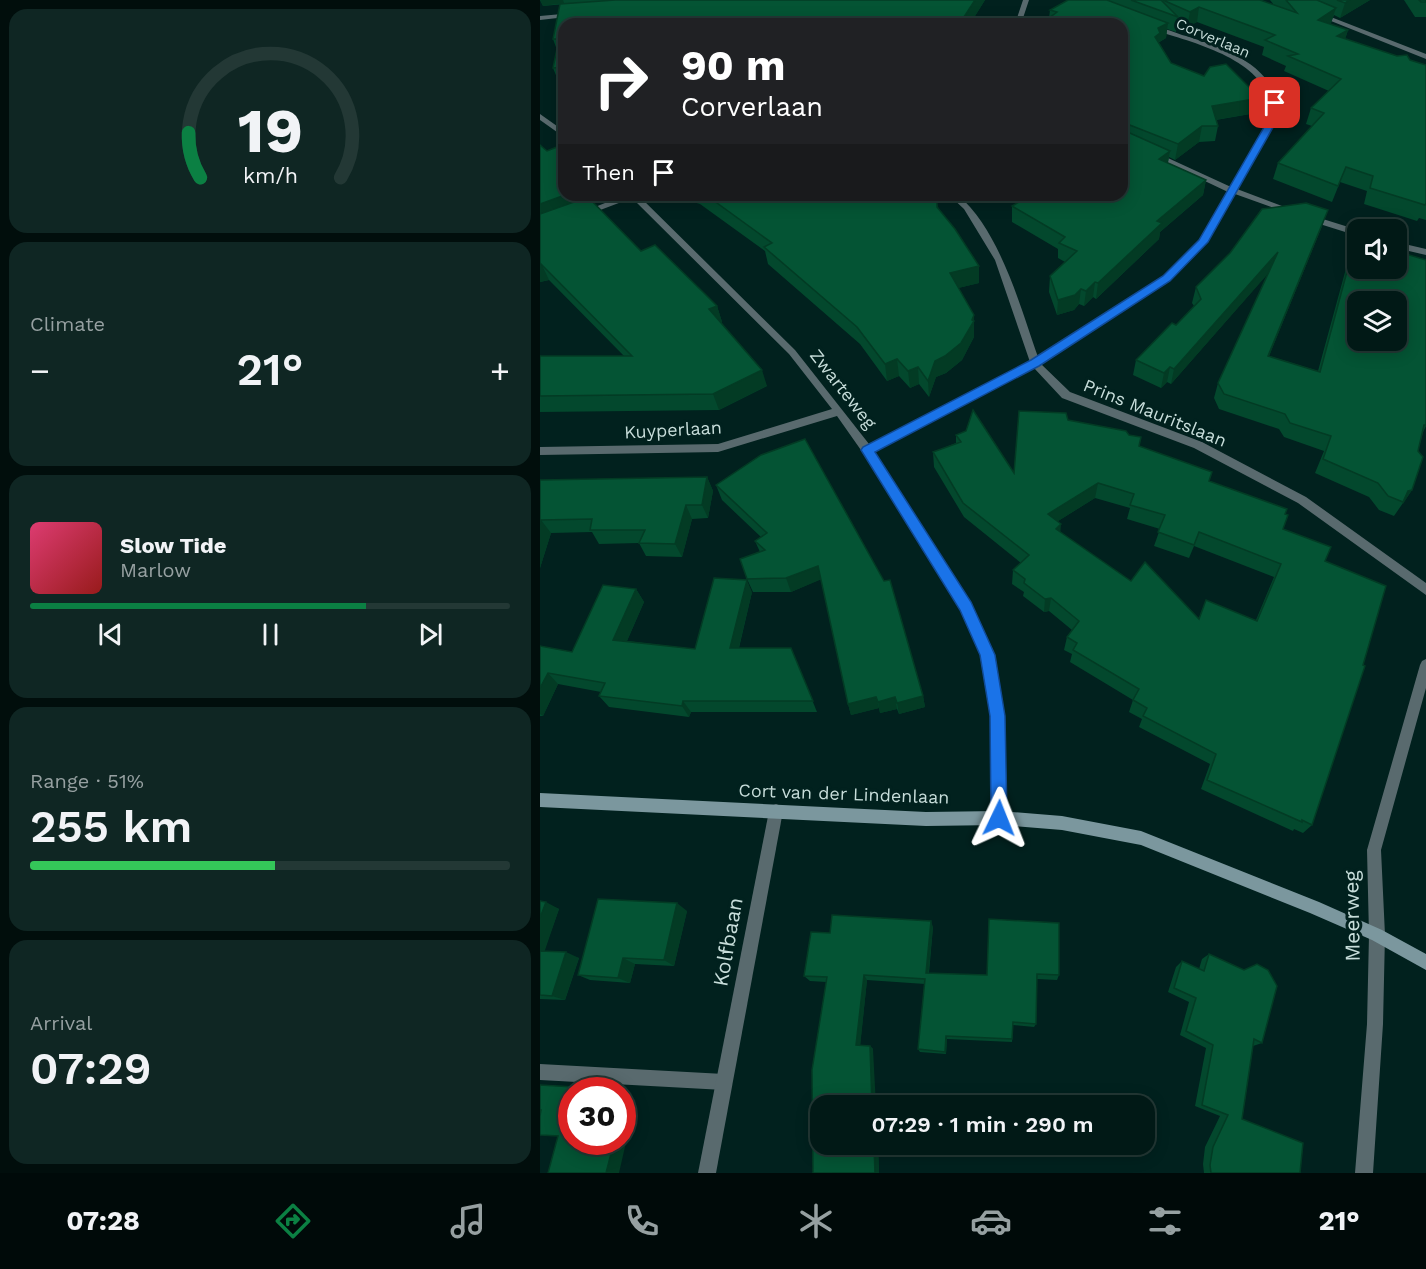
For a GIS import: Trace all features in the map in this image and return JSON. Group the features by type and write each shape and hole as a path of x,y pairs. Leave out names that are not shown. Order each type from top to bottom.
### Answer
{"main road":[{"name":"Cort van der Lindenlaan","path":"540,800 927,819 999,818 1062,823 1135,837 1314,907 1377,935 1426,963"}],"street":[{"path":"1020,18 1026,0"},
{"path":"1315,12 1426,57"},
{"path":"540,18 583,14"},
{"name":"Corverlaan","path":"867,450 1035,363 1166,278 1203,242 1276,115 1275,103 1271,90 1256,72 1233,58 1140,23"},
{"path":"540,116 558,130"},
{"path":"1144,151 1231,190 1347,229"},
{"path":"571,218 617,201"},
{"name":"Zwarteweg","path":"639,201 792,352 867,450 966,606 988,655 998,716 999,818"},
{"name":"Prins Mauritslaan","path":"960,201 967,207 999,260 1035,363 1066,395 1198,445 1302,500 1426,590"},
{"path":"1407,248 1426,252"},
{"name":"Kuyperlaan","path":"540,451 718,448 839,411"},
{"name":"Meerweg","path":"1364,1173 1375,1024 1377,935 1374,850 1426,665"},
{"name":"Kolfbaan","path":"707,1173 776,811"},
{"path":"540,1072 724,1082"}],"building":[{"path":"615,0 975,0 962,18 558,18 558,39 553,39 560,4"},
{"path":"1068,0 1107,0 1168,23 1158,28 1160,33 1155,37 1171,63 1204,76 1210,67 1226,64 1260,98 1212,106 1218,126 1202,126 1178,144 1128,124 1128,18 1049,18 1057,12 1050,10"},
{"path":"1131,0 1161,0 1178,17"},
{"path":"1163,0 1260,0 1297,13 1286,0 1317,0 1336,8 1318,20 1348,30 1337,36 1397,56 1407,55 1410,60 1426,65 1425,205 1370,188 1373,176 1346,167 1338,186 1278,163 1324,113 1311,108 1341,79 1288,56 1298,54 1265,40 1275,35 1199,7 1190,12"},
{"path":"558,44 558,68 553,68"},
{"path":"1128,132 1170,151 1159,159 1206,180 1157,221 1162,223 1098,283 1095,282 1086,291 1081,289 1075,295 1058,300 1050,276 1077,251 1059,243 1065,237 1012,206 1021,201 1128,201"},
{"path":"540,145 547,151 557,147 558,198 540,204"},
{"path":"577,201 592,201 641,251 655,245 717,306 709,309 762,370 713,394 540,396 540,356 632,356 540,263 540,214"},
{"path":"714,201 937,201 937,207 955,229 979,266 950,273 974,315 972,320 974,321 961,343 935,361 928,381 918,367 908,371 897,359 885,364 857,327 764,247 772,243"},
{"path":"1306,203 1328,210 1268,356 1320,372 1347,272 1347,279 1407,279 1407,254 1426,260 1426,425 1424,425 1418,451 1423,457 1412,490 1408,491 1403,502 1388,496 1378,483 1323,459 1331,436 1290,423 1285,414 1224,394 1218,383 1278,252 1174,369 1170,367 1164,373 1136,360 1172,323 1176,325 1201,299 1196,287 1230,253 1262,209"},
{"path":"973,410 1014,473 1019,411 1066,413 1068,420 1126,431 1129,435 1141,437 1139,446 1212,472 1209,481 1287,509 1285,514 1288,515 1283,529 1331,547 1325,561 1386,586 1363,665 1365,666 1312,825 1207,780 1216,754 1143,716 1147,708 1133,700 1139,689 1073,650 1077,643 1067,637 1079,621 1051,598 1045,599 1024,583 1025,579 1013,570 1029,555 963,503 933,452 961,442 956,435 966,431","holes":["1098,483 1134,494 1130,505 1165,515 1158,532 1194,545 1199,532 1281,564 1257,621 1206,600 1199,619 1145,562 1131,581 1056,529 1061,524 1048,514"]},
{"path":"805,439 884,581 890,580 923,696 897,703 895,697 878,702 876,697 848,704 818,566 786,578 747,579 740,559 765,550 755,541 767,533 716,485 761,455"},
{"path":"707,477 702,505 686,505 675,544 639,543 645,530 590,530 592,519 541,520 540,524 540,480"},
{"path":"714,578 747,580 730,648 791,648 813,701 683,701 682,706 599,696 605,683 548,673 540,688 540,646 572,652 603,585 636,589 613,640 695,649"},
{"path":"598,899 677,903 664,960 623,958 618,978 578,975"},
{"path":"540,901 546,902 540,918"},
{"path":"832,915 931,921 926,973 987,975 989,919 1059,923 1059,975 1037,974 1036,1024 1013,1022 1012,1039 946,1036 945,1052 918,1049 925,979 864,975 856,1045 870,1046 872,1095 812,1095 812,1070 827,977 804,976 811,932 830,933"},
{"path":"540,951 566,952 552,996 540,995"},
{"path":"1209,954 1244,970 1257,964 1268,970 1277,986 1262,1043 1254,1039 1242,1119 1303,1143 1300,1173 1211,1173 1213,1147 1228,1115 1202,1105 1213,1045 1186,1031 1196,998 1174,988 1182,961 1204,971"},
{"path":"540,1085 558,1086 558,1136 540,1135"},
{"path":"558,1136 558,1155 611,1155 606,1173 548,1173"},
{"path":"813,1155 874,1155 875,1173 813,1173"}],"route":[{"path":"999,818 998,716 988,655 966,606 867,450 1035,363 1166,278 1203,242 1276,115 1275,103"}]}
